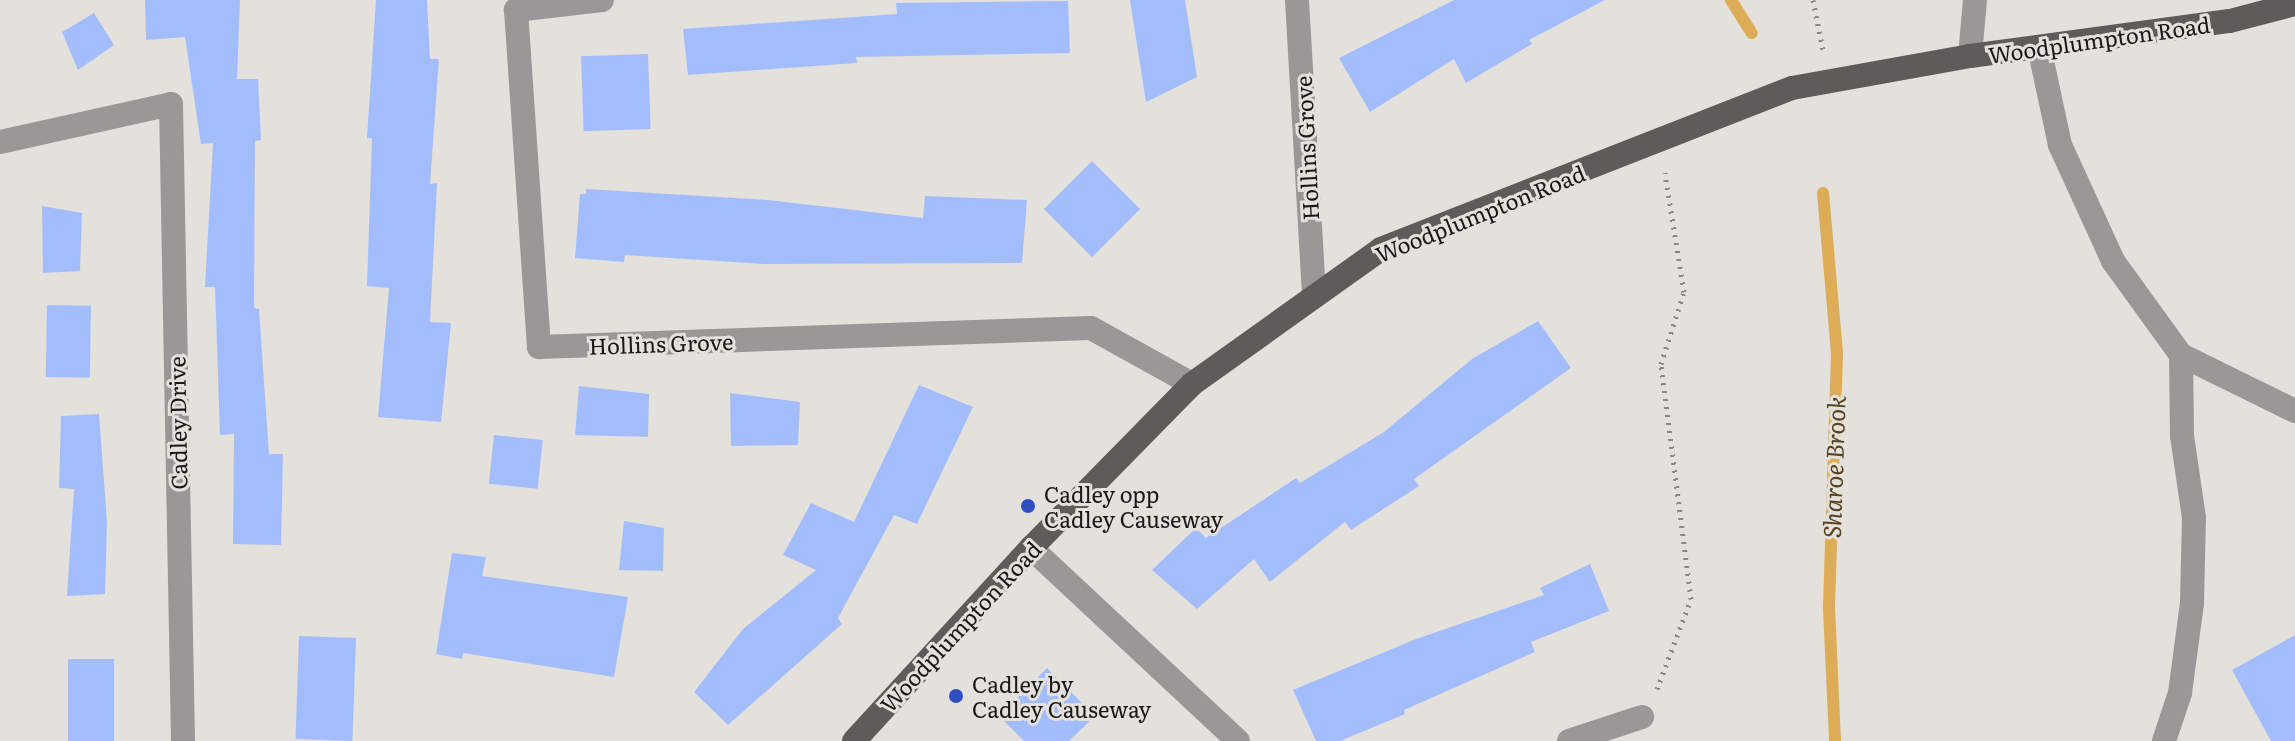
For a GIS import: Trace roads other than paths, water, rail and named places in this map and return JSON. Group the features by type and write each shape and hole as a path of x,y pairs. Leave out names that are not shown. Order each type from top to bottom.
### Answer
{"main road":[{"name":"Woodplumpton Road","path":"854,741 1031,548 1192,384 1381,249 1792,88 1970,56 2230,21 2295,4"}],"street":[{"name":"Hollins Grove","path":"602,0 516,10 539,347 1091,328 1192,384"},
{"name":"Hollins Grove","path":"1297,0 1314,297"},
{"path":"1970,56 1975,0"},
{"path":"2039,47 2060,145 2113,261 2181,355 2295,411"},
{"name":"Cadley Drive","path":"0,142 171,104 183,741"},
{"path":"2164,741 2180,693 2192,603 2194,518 2182,436 2181,355"},
{"path":"1031,548 1238,741"},
{"path":"1569,741 1642,717"}],"waterway":[{"name":"Sharoe Brook","path":"1731,0 1752,33"},
{"name":"Sharoe Brook","path":"1823,193 1837,353 1829,608 1835,741"}],"place":[{"name":"Cadley opp Cadley Causeway","path":"1028,506"},
{"name":"Cadley by Cadley Causeway","path":"956,696"}]}
